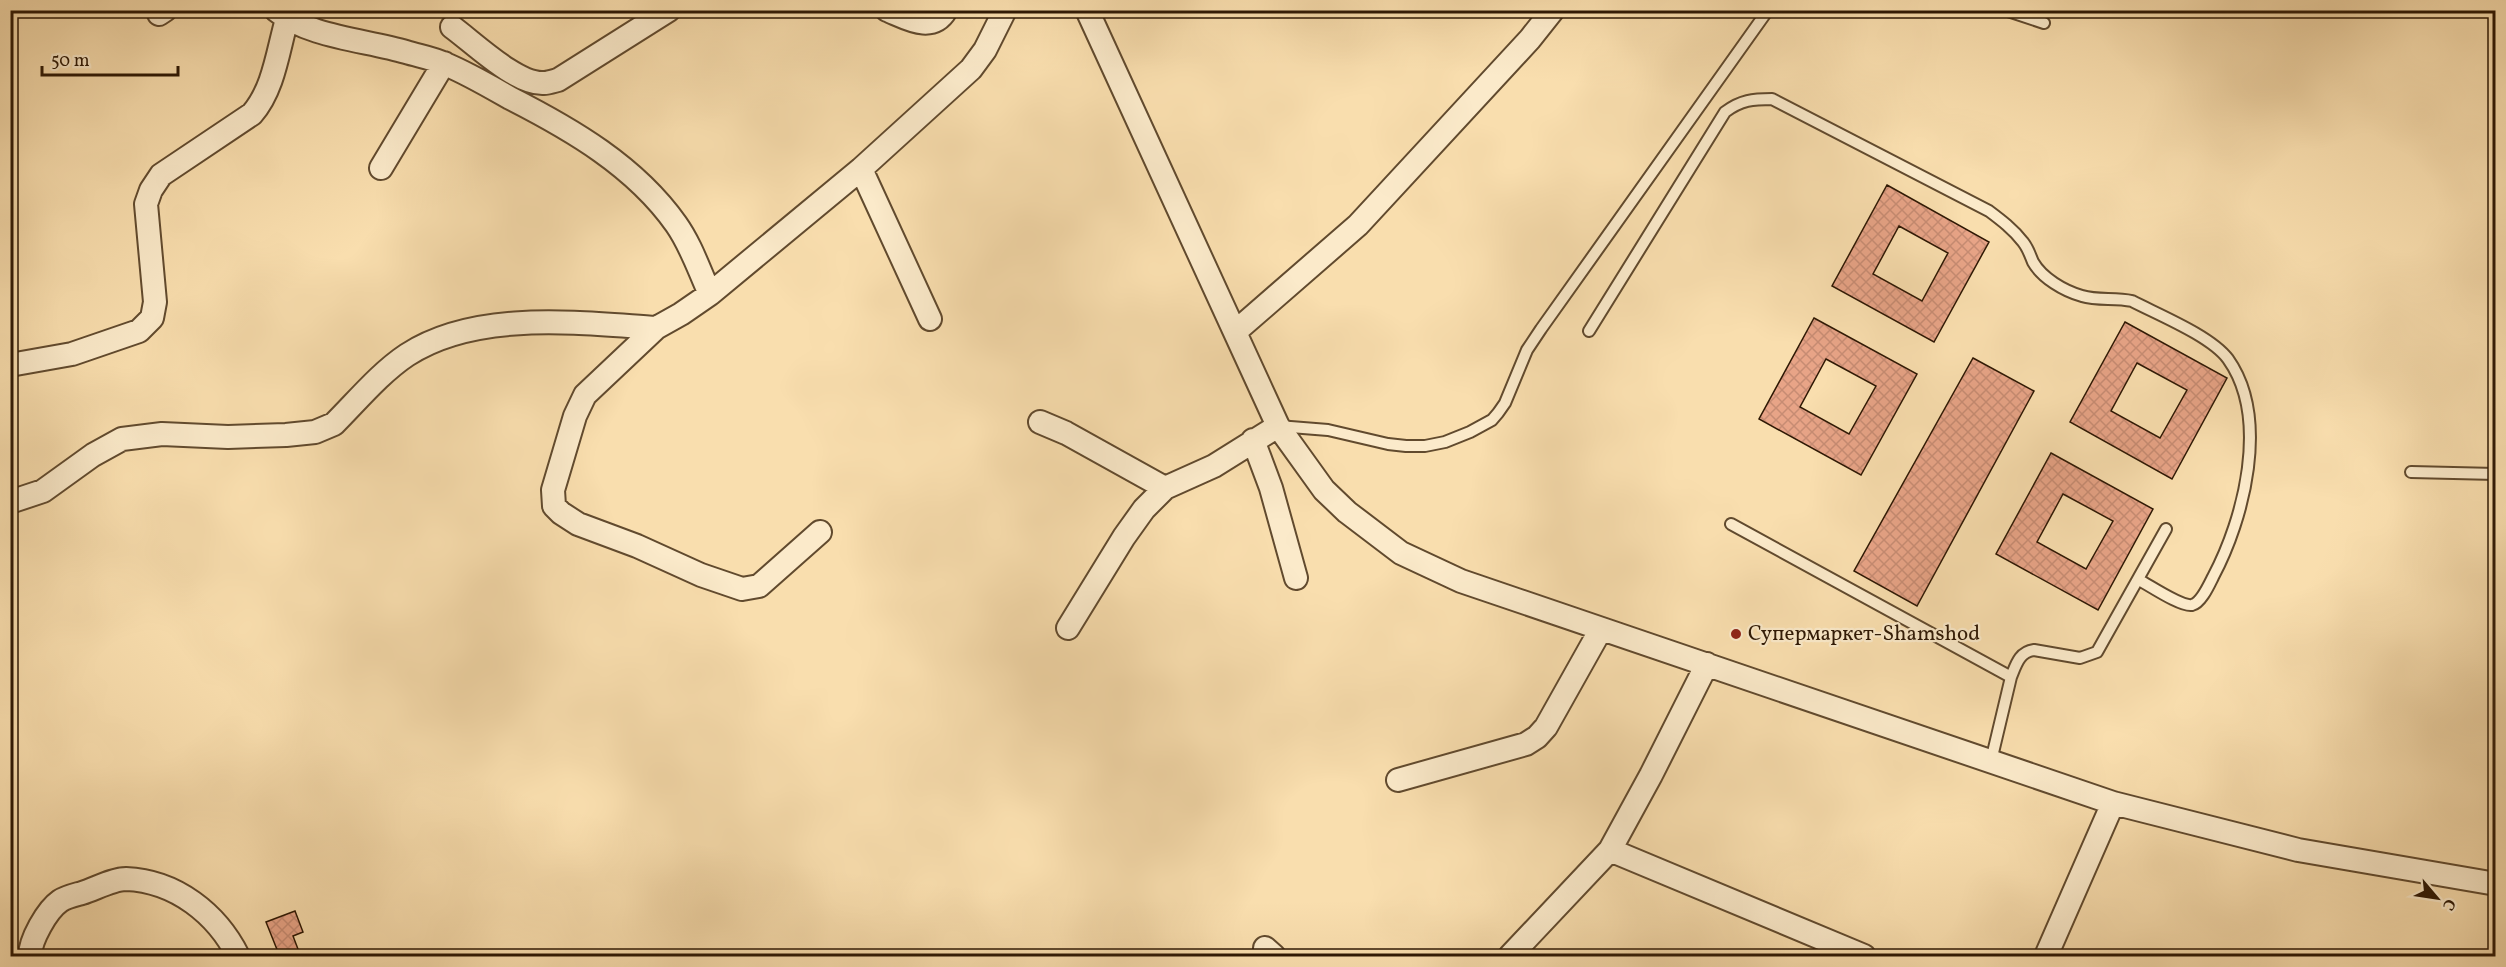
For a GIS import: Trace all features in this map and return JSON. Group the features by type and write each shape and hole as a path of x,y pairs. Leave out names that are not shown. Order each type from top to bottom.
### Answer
{"street":[{"path":"452,27 514,74 529,81 544,83 558,80 669,10"},
{"path":"887,10 924,24 940,19 946,10"},
{"path":"820,532 759,585 742,589 701,575 637,546 578,524 554,506 553,490 575,416 585,395 657,328 681,315 710,294 861,169 971,69 985,50 1005,10"},
{"path":"1087,10 1278,426 1324,490 1347,512 1401,553 1461,581 2113,803 2298,850 2496,885"},
{"path":"1235,332 1358,225 1530,39 1553,10"},
{"path":"10,365 72,354 139,331 152,318 155,302 146,204 150,190 161,175 252,114 259,106 267,90 282,15 322,33 373,42 444,63 559,123 599,148 659,204 675,223 687,242 710,294"},
{"path":"381,168 444,63"},
{"path":"861,169 930,319"},
{"path":"10,502 43,491 93,455 122,439 162,434 228,437 285,435 325,429 334,424 406,356 450,334 474,328 562,322 657,328"},
{"path":"1040,422 1066,433 1165,488"},
{"path":"1068,627 1124,537 1144,509 1165,488 1214,466 1278,426"},
{"path":"1253,440 1271,488 1296,578"},
{"path":"1398,780 1526,744 1538,737 1546,727 1601,629"},
{"path":"1510,957 1610,850 1652,775 1707,664"},
{"path":"2046,957 2113,803"},
{"path":"1610,850 1864,957"},
{"path":"30,957 36,933 59,902 124,879 157,885 182,895 200,907 215,920 230,940 238,957"}],"lane":[{"path":"1278,426 1328,430 1388,444 1425,446 1445,442 1492,420 1505,403 1527,350 1768,10"},
{"path":"2005,10 2044,23"},
{"path":"1589,331 1725,112 1736,104 1750,99 1772,99 1989,211 2007,225 2025,244 2033,262 2045,276 2071,292 2093,298 2132,300 2211,343 2228,358 2238,376 2248,410 2250,445 2248,476 2223,559 2198,602 2190,605 2181,603 2139,580"},
{"path":"2411,472 2496,474"},
{"path":"1731,524 2011,677"},
{"path":"1991,761 2011,677 2020,657 2027,651 2034,650 2080,658 2097,652 2166,529"}],"building":[{"path":"1887,185 1989,242 1934,342 1832,286","holes":["1899,226 1948,253 1922,301 1873,274"]},
{"path":"1814,318 1917,374 1861,475 1759,419","holes":["1826,359 1876,386 1849,434 1800,407"]},
{"path":"2125,322 2227,378 2172,479 2070,422","holes":["2137,363 2187,390 2160,438 2111,411"]},
{"path":"1973,358 2034,391 1917,606 1854,571"},
{"path":"2051,453 2153,509 2098,610 1996,554","holes":["2063,494 2113,521 2086,569 2037,542"]},
{"path":"295,911 303,932 293,936 301,957 280,957 266,922"}],"place":[{"name":"Супермаркет-Shamshod","path":"1736,634"}]}
